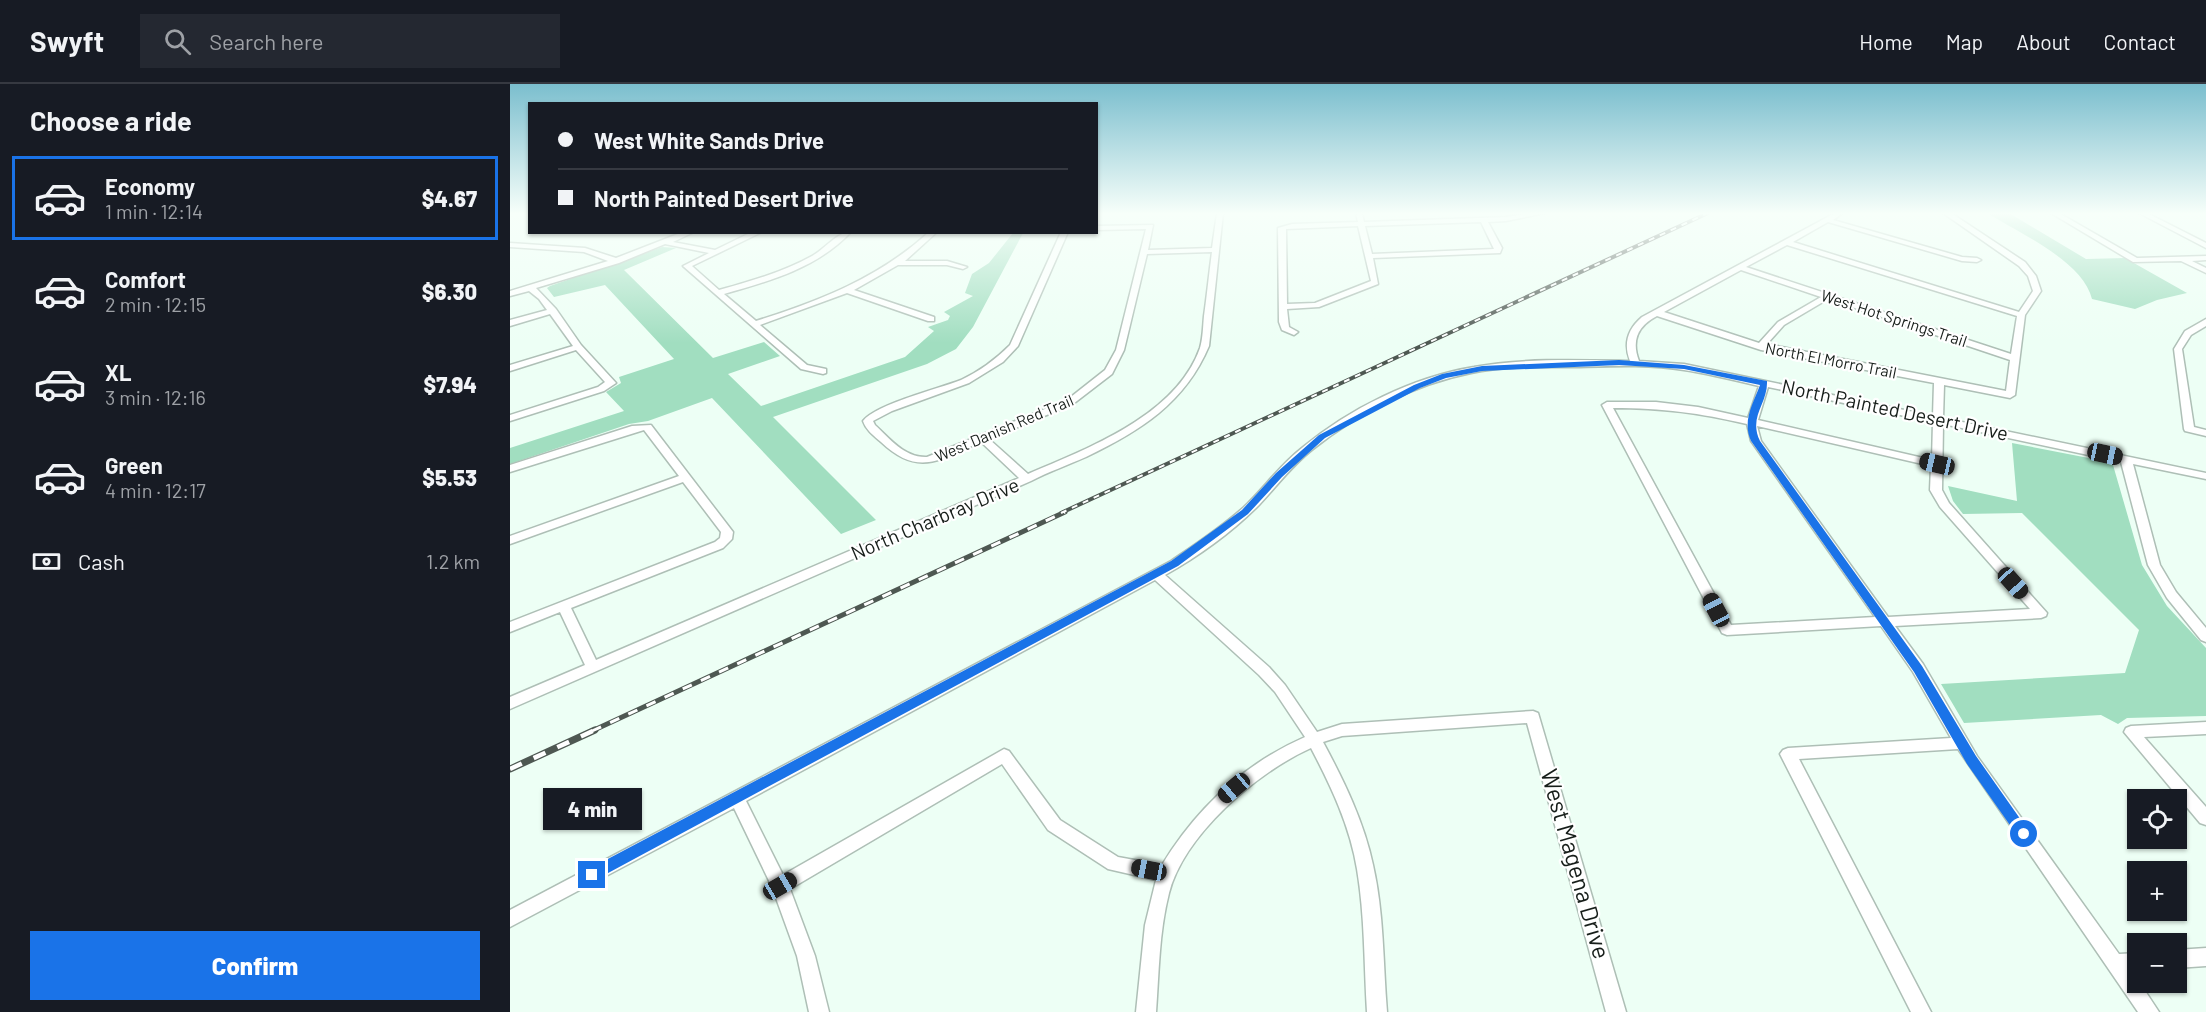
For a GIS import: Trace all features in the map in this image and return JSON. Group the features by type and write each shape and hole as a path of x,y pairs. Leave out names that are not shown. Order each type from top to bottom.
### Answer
{"street":[{"path":"603,256 616,261"},
{"path":"510,294 629,256"},
{"path":"707,256 687,266 804,367 823,371"},
{"path":"717,293 768,278 815,256"},
{"path":"754,324 848,291 898,264 907,256"},
{"name":"West Danish Red Trail","path":"1054,256 1014,346 1007,356 997,365 967,380 871,417 868,421 870,426 906,458 919,462 983,439 1070,402 1108,372 1120,350 1144,256"},
{"name":"North Charbray Drive","path":"510,703 1027,479 1100,446 1131,429 1165,405 1190,378 1205,346 1215,256"},
{"path":"1282,256 1285,327 1294,332"},
{"path":"1283,307 1316,305 1375,282 1368,256"},
{"path":"1635,363 1629,347 1630,338 1639,323 1759,256"},
{"path":"1832,256 2021,315"},
{"path":"1953,256 1977,260"},
{"path":"2008,256 2028,270 2037,291 2021,315 2014,358"},
{"path":"2130,256 2136,260 2206,258"},
{"path":"2182,258 2206,271"},
{"path":"898,264 947,264 963,267"},
{"name":"West Hot Springs Trail","path":"1739,267 2014,358"},
{"path":"510,418 609,385 610,381 578,347 553,311 531,288"},
{"path":"848,291 931,319"},
{"path":"1761,347 1766,335 1776,327 1828,296"},
{"path":"510,323 553,311"},
{"name":"North El Morro Trail","path":"1656,312 1731,339 1761,347 2010,395 2014,358"},
{"path":"2206,322 2188,333 2178,349 2189,429 2206,433"},
{"path":"510,368 578,347"},
{"name":"North Painted Desert Drive","path":"510,919 1156,574 1224,529 1322,436 1417,386 1444,376 1492,367 1635,363 1684,367 2206,476"},
{"path":"1937,464 1672,406 1607,405 1727,630 2041,613 1944,505 1936,490 1939,419 1939,382"},
{"path":"1765,383 1751,422 1751,432 1756,441 1918,669 1961,743 2149,1012"},
{"path":"510,469 644,427 648,428 727,532 726,539 719,545 510,627"},
{"path":"983,439 1027,479"},
{"path":"2126,459 2154,565 2171,595 2206,637"},
{"path":"510,540 685,478"},
{"path":"1156,574 1266,672 1291,703 1312,738 1352,817 1365,867 1377,1012"},
{"path":"563,606 593,667"},
{"name":"West Magena Drive","path":"1312,738 1342,730 1533,717 1616,1012"},
{"path":"2206,728 2131,732 2206,818"},
{"path":"1146,1012 1155,927 1167,874 1197,828 1222,799 1247,778 1312,738"},
{"path":"1921,1012 1788,754 1961,743"},
{"path":"780,886 1004,755 1054,825 1084,847 1114,864 1167,874"},
{"path":"736,798 780,886 806,956 819,1012"},
{"path":"2187,958 2206,957"},
{"path":"2115,963 2127,962"}],"green space":[{"path":"635,256 656,256 624,270 713,358 764,342 780,356 728,374 761,406 905,357 934,331 928,327 948,320 950,316 944,312 973,296 965,293 972,274 989,263 994,256 1011,256 973,327 956,349 927,364 773,417 876,520 841,534 712,398 648,421 629,424 510,464 510,448 624,411 606,392 621,383 619,377 674,359 605,285 554,297 547,288 550,286"},
{"path":"2058,256 2081,256 2086,259 2125,258 2187,293 2157,300 2135,309 2092,299 2086,285"},
{"path":"2012,443 2104,461 2113,465 2142,565 2167,606 2206,648 2206,716 2127,718 2118,724 2101,715 1964,723 1941,684 2125,673 2139,630 2022,513 1963,514 1953,501 1948,486 2017,501"}],"railway":[{"path":"1061,513 1615,256"},
{"path":"592,731 1065,512"},
{"path":"510,769 595,730"}],"route":[{"path":"592,875 1175,564 1208,542 1245,512 1279,475 1322,436 1417,386 1444,376 1482,368 1619,362 1684,367 1765,383 1751,422 1751,432 1756,441 1918,669 1972,760 2024,834"}]}
